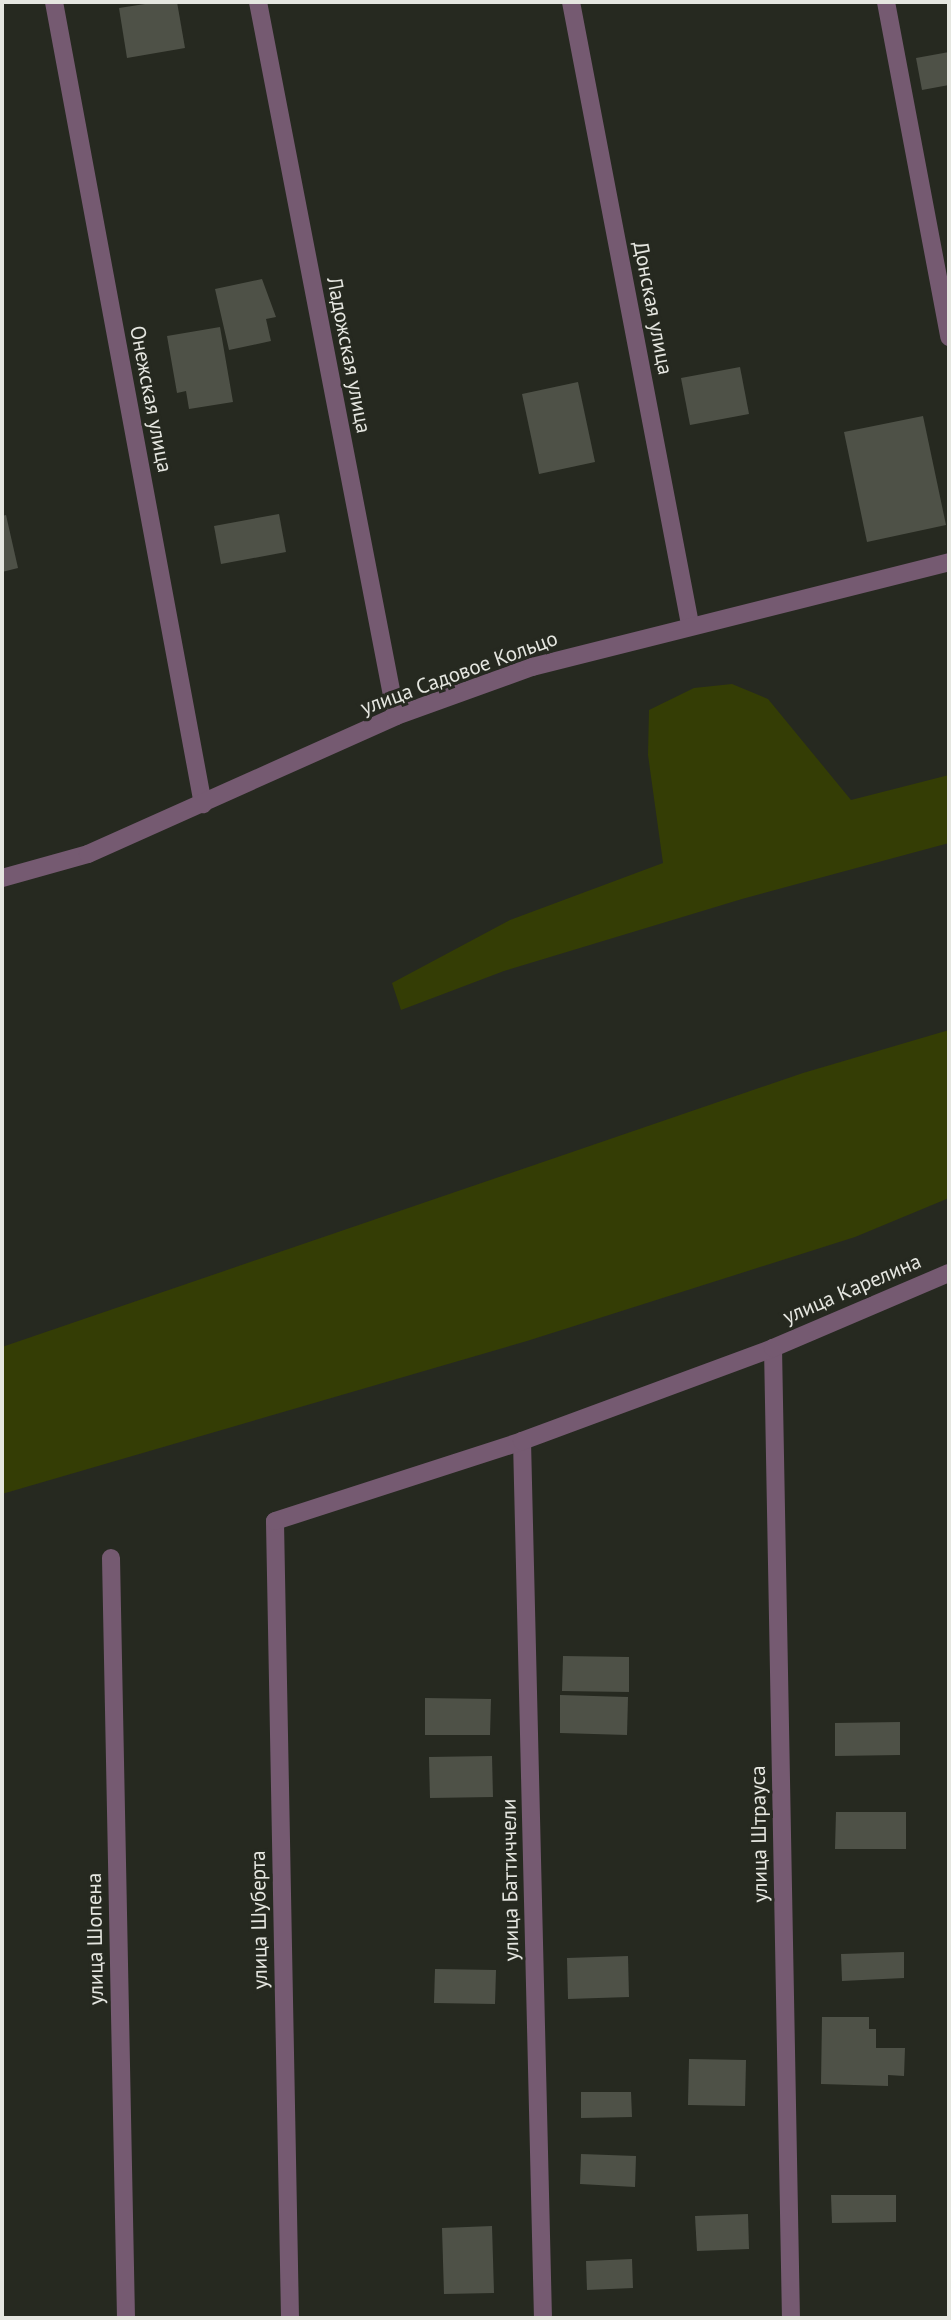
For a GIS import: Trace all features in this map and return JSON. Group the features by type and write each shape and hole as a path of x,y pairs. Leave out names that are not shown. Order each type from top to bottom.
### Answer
{"street":[{"name":"Онежская улица","path":"54,2 203,804"},
{"name":"Ладожская улица","path":"258,2 396,716"},
{"name":"Донская улица","path":"570,2 690,624"},
{"path":"886,2 949,337"},
{"name":"улица Садовое Кольцо","path":"2,878 88,854 396,716 532,667 690,624 949,562"},
{"name":"улица Карелина","path":"275,1521 522,1441 773,1348 949,1273"},
{"name":"улица Штрауса","path":"773,1348 791,2318"},
{"name":"улица Баттиччели","path":"522,1441 543,2318"},
{"name":"улица Шуберта","path":"275,1521 289,2318"},
{"name":"улица Шопена","path":"111,1558 125,2318"}],"green space":[{"path":"732,684 768,699 851,800 949,775 949,843 742,899 504,971 401,1010 392,983 510,920 663,863 648,755 649,710 694,688"},
{"path":"949,1030 949,1198 855,1237 527,1341 2,1494 2,1347 803,1073"}],"building":[{"path":"177,2 185,48 127,58 119,8"},
{"path":"949,52 949,85 922,90 916,58"},
{"path":"262,279 276,317 266,319 271,341 229,350 215,289"},
{"path":"220,327 233,402 189,409 186,391 177,393 167,336"},
{"path":"740,367 749,414 690,425 681,378"},
{"path":"578,382 595,462 539,474 522,394"},
{"path":"923,416 946,525 867,542 844,432"},
{"path":"279,514 286,552 221,564 214,526"},
{"path":"6,515 18,568 2,572 2,516"},
{"path":"563,1656 629,1657 629,1692 562,1691"},
{"path":"560,1695 628,1697 627,1735 560,1733"},
{"path":"425,1698 491,1699 490,1735 425,1735"},
{"path":"900,1722 900,1755 835,1756 835,1723"},
{"path":"492,1756 493,1797 430,1798 429,1757"},
{"path":"836,1812 906,1812 906,1849 835,1849"},
{"path":"904,1952 904,1978 842,1981 841,1954"},
{"path":"628,1956 629,1997 568,1999 567,1958"},
{"path":"435,1969 496,1970 495,2004 434,2003"},
{"path":"822,2017 869,2017 869,2029 876,2029 876,2048 905,2048 904,2076 888,2075 888,2086 821,2084"},
{"path":"689,2059 746,2060 745,2106 688,2105"},
{"path":"581,2092 631,2092 632,2117 581,2118"},
{"path":"581,2154 636,2156 635,2187 580,2184"},
{"path":"831,2195 896,2195 896,2222 832,2223"},
{"path":"748,2214 749,2249 697,2251 695,2216"},
{"path":"492,2226 494,2293 444,2294 442,2228"},
{"path":"632,2259 633,2288 587,2290 586,2261"}]}
